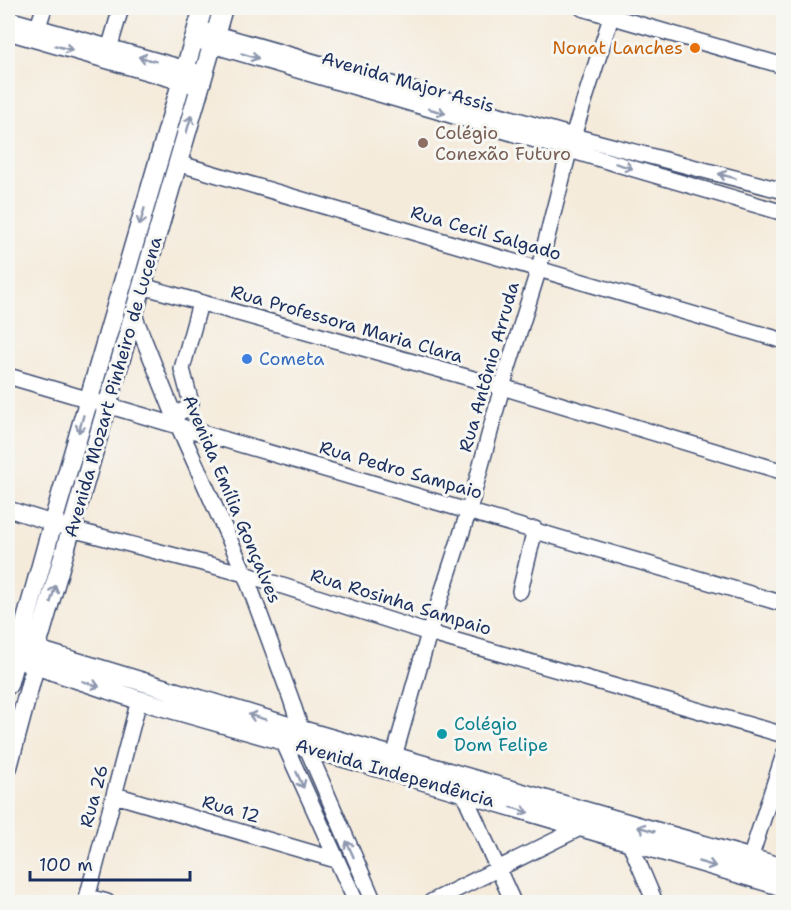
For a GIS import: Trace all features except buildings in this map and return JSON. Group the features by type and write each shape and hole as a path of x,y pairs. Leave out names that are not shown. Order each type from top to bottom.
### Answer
{"main road":[{"name":"Avenida Mozart Pinheiro de Lucena","path":"8,685 12,650 53,522 203,8"},
{"name":"Avenida Mozart Pinheiro de Lucena","path":"8,767 71,528 223,8"},
{"path":"152,181 171,186"},
{"name":"Avenida Independência","path":"12,650 294,736 783,868"},
{"name":"Avenida Independência","path":"36,658 139,699 294,736"},
{"name":"Avenida Independência","path":"392,763 463,792 783,887"}],"street":[{"path":"36,34 44,8"},
{"path":"109,49 121,8"},
{"path":"582,8 613,12 783,66"},
{"name":"Rua Antônio Arruda","path":"392,763 539,268 571,142 613,12"},
{"path":"8,19 36,34 202,81"},
{"path":"8,32 36,34 109,49 183,76"},
{"name":"Avenida Major Assis","path":"195,34 571,142 756,206 783,213"},
{"name":"Avenida Major Assis","path":"571,142 783,191"},
{"name":"Rua Cecil Salgado","path":"177,164 783,341"},
{"path":"756,206 762,185"},
{"name":"Rua Professora Maria Clara","path":"142,286 502,387 783,472"},
{"path":"176,420 191,403 182,369 200,303"},
{"name":"Avenida Emília Gonçalves","path":"134,315 176,420 245,574 291,699 294,736"},
{"name":"Rua Pedro Sampaio","path":"8,376 176,420 783,604"},
{"name":"Rua Rosinha Sampaio","path":"8,509 245,574 429,633 783,735"},
{"path":"520,591 534,529"},
{"name":"Rua 26","path":"87,900 139,699"},
{"path":"294,736 336,860 356,903"},
{"path":"294,736 374,903"},
{"path":"750,859 783,754"},
{"path":"463,792 513,903"},
{"name":"Rua 12","path":"115,795 336,860"},
{"path":"430,903 579,828"},
{"path":"629,842 655,903"},
{"path":"87,900 107,903"}],"place":[{"name":"Nonat Lanches","path":"695,48"},
{"name":"Colégio Conexão Futuro","path":"423,143"},
{"name":"Cometa","path":"247,359"},
{"name":"Colégio Dom Felipe","path":"442,734"}]}
